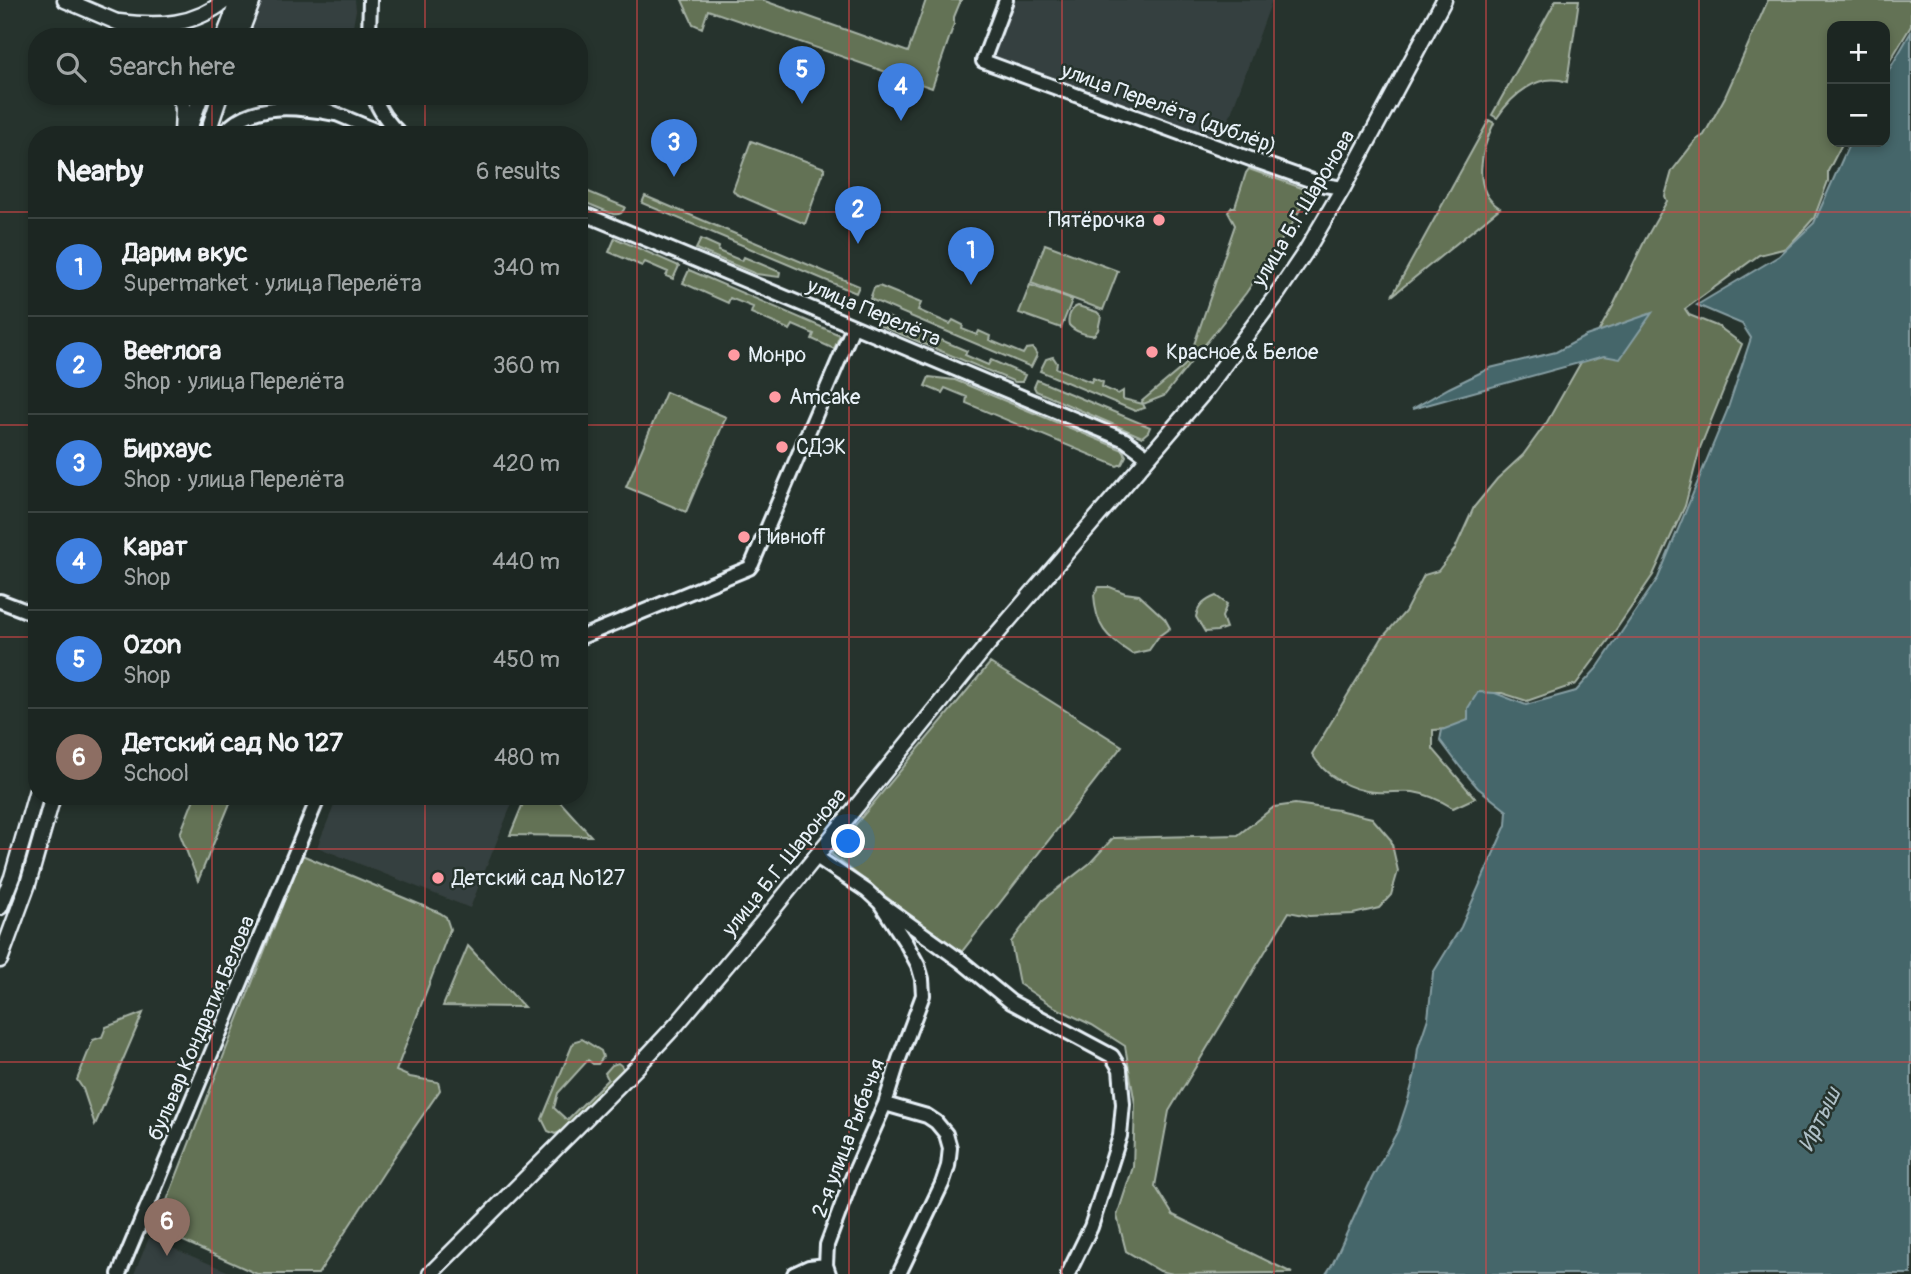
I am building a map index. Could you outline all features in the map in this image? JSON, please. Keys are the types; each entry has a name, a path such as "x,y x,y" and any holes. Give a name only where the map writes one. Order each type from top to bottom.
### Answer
{"main road":[{"path":"65,0 132,28"},
{"path":"119,22 140,25 182,22 201,17 226,0"},
{"path":"227,28 238,0"},
{"path":"242,28 253,0"},
{"name":"улица Б.Г.Шаронова","path":"1149,457 1201,396 1306,251 1444,0"},
{"path":"119,22 127,28"},
{"path":"182,105 184,126"},
{"path":"188,126 197,105"},
{"path":"210,126 217,105"},
{"name":"улица Б.Г. Шаронова","path":"430,1274 657,1047 737,953 984,649 1149,457"},
{"path":"0,907 12,877 33,805"},
{"path":"0,960 28,884 50,805"}],"street":[{"path":"369,28 370,0"},
{"name":"улица Перелёта (дублёр)","path":"1006,0 984,61 1256,161 1324,185 1343,188"},
{"path":"314,105 365,126"},
{"path":"377,105 392,126"},
{"path":"232,126 245,117 285,107 335,114"},
{"name":"улица Перелёта","path":"588,216 1125,440 1149,457"},
{"path":"588,634 749,568 853,327"},
{"path":"0,601 28,612"},
{"name":"бульвар Кондратия Белова","path":"118,1274 315,805"},
{"path":"815,856 961,961 1011,1002 1112,1056 1120,1069 1124,1104 1120,1136 1091,1227 1068,1274"},
{"name":"2-я улица Рыбачья","path":"794,1274 809,1267 828,1270 827,1245 852,1178 885,1104 898,1059 923,995 918,965 880,903"},
{"path":"885,1104 927,1116 936,1122 946,1133 950,1148 942,1184 899,1274"}],"shaded area":[{"path":"263,0 355,0 353,28 251,28"},
{"path":"1013,0 1272,0 1220,144 999,61 994,53"},
{"name":"Детский сад №127","path":"334,805 511,805 470,908 317,847"},
{"path":"149,1238 234,1274 134,1274"}],"green space":[{"path":"682,0 762,0 908,52 926,0 961,0 932,88 708,10 702,28 693,24"},
{"path":"1556,0 1579,0 1567,82 1546,80 1536,83 1510,101 1497,118 1492,115"},
{"path":"1768,0 1911,0 1911,26 1890,61 1890,21 1827,21 1827,147 1840,147 1828,171 1828,181 1814,218 1787,248 1759,255 1685,309 1689,315 1719,327 1742,344 1700,448 1685,506 1653,575 1611,637 1576,684 1527,701 1502,693 1488,693 1472,716 1461,725 1433,730 1433,749 1475,798 1453,808 1418,793 1365,791 1347,785 1324,769 1312,754 1382,638 1405,612 1424,575 1438,571 1455,549 1474,507 1497,479 1523,455 1547,422 1613,306 1667,201 1665,196 1672,171 1696,140 1704,135 1725,97"},
{"path":"1489,120 1494,123 1483,156 1482,180 1485,191 1500,208 1392,296"},
{"path":"751,141 825,168 805,224 736,194 733,190"},
{"path":"1249,169 1310,191 1291,226 1246,293 1164,396 1143,404 1142,401 1189,359 1235,225 1228,212 1235,207"},
{"path":"588,192 625,207 619,214 588,204"},
{"path":"645,196 859,286 856,293 642,203"},
{"path":"615,238 679,266 673,279 666,276 668,272 645,262 642,266 609,252"},
{"path":"701,239 719,247 718,251 742,261 744,257 780,272 779,277 756,274 696,249"},
{"path":"1045,244 1118,271 1103,310 1031,283"},
{"path":"689,270 840,335 834,349 812,339 814,334 793,325 790,330 751,313 753,307 730,298 728,303 683,283"},
{"path":"1030,285 1072,300 1061,328 1019,313"},
{"path":"879,286 921,303 918,310 950,324 953,320 963,325 962,329 977,335 979,331 990,336 989,340 1023,354 1026,349 1033,348 1037,355 1031,367 870,299 874,288"},
{"path":"1078,306 1101,316 1094,335 1081,333 1069,325 1070,314"},
{"path":"885,316 967,351 965,355 988,365 991,360 1025,375 1022,382 1015,382 881,326"},
{"path":"1053,357 1057,363 1056,368 1091,382 1093,378 1103,382 1102,387 1118,394 1123,391 1123,399 1143,404 1145,408 1135,411 1040,371 1046,359"},
{"path":"929,377 955,380 1123,450 1126,456 1122,464 1117,466 966,403 967,397 945,388 942,393 925,386"},
{"path":"1037,380 1150,427 1148,432 1142,437 1036,391 1034,387"},
{"path":"666,392 726,417 686,512 626,487"},
{"path":"1099,587 1110,587 1139,595 1165,619 1170,628 1159,636 1149,650 1132,654 1115,642 1100,623 1094,595"},
{"path":"1216,596 1227,604 1222,617 1226,628 1205,632 1196,617 1197,613 1203,604"},
{"path":"990,663 1122,746 960,954 831,854"},
{"path":"1295,804 1372,818 1391,840 1398,871 1391,895 1379,908 1353,914 1309,916 1289,912 1169,1111 1155,1186 1173,1215 1292,1273 1173,1274 1160,1271 1126,1251 1117,1216 1133,1167 1135,1104 1125,1046 1092,1025 1054,1007 1019,984 1011,942 1043,900 1090,863 1113,838 1238,835 1274,807"},
{"path":"191,805 229,805 198,881 180,834"},
{"path":"522,805 563,805 591,836 510,835"},
{"path":"302,855 446,917 450,929 396,1071 410,1077 438,1082 440,1090 318,1274 257,1274 183,1241 167,1227 164,1208"},
{"path":"468,946 524,1007 443,1006"},
{"path":"143,1013 95,1125 83,1089 77,1080 93,1040 102,1037 106,1027"},
{"path":"582,1039 601,1051 603,1057 598,1064 588,1060 558,1093 554,1108 567,1120 608,1079 605,1073 612,1065 620,1064 623,1074 587,1109 555,1134 548,1131 542,1119 572,1046 575,1041"}],"water":[{"name":"Иртыш","path":"1911,32 1911,1274 1326,1274 1398,1130 1428,1018 1433,973 1461,927 1506,825 1507,811 1478,788 1460,767 1440,740 1442,730 1468,720 1468,708 1478,692 1495,693 1526,705 1576,691 1598,667 1658,578 1727,411 1751,338 1742,324 1697,305 1779,256 1814,223 1848,147 1890,147 1890,68"},
{"path":"1652,313 1620,359 1604,356 1412,409 1490,368 1556,352 1586,336"}],"place":[{"name":"Ozon","path":"802,104"},
{"name":"Карат","path":"901,121"},
{"name":"Бирхаус","path":"674,177"},
{"name":"Пятёрочка","path":"1159,220"},
{"name":"Beerлога","path":"858,244"},
{"name":"Дарим вкус","path":"971,285"},
{"name":"Красное & Белое","path":"1152,352"},
{"name":"Монро","path":"734,355"},
{"name":"Amcake","path":"775,397"},
{"name":"СДЭК","path":"782,447"},
{"name":"Пивнoff","path":"744,537"},
{"name":"Детский сад №127","path":"438,878"},
{"name":"Детский сад № 127","path":"167,1256"}]}
